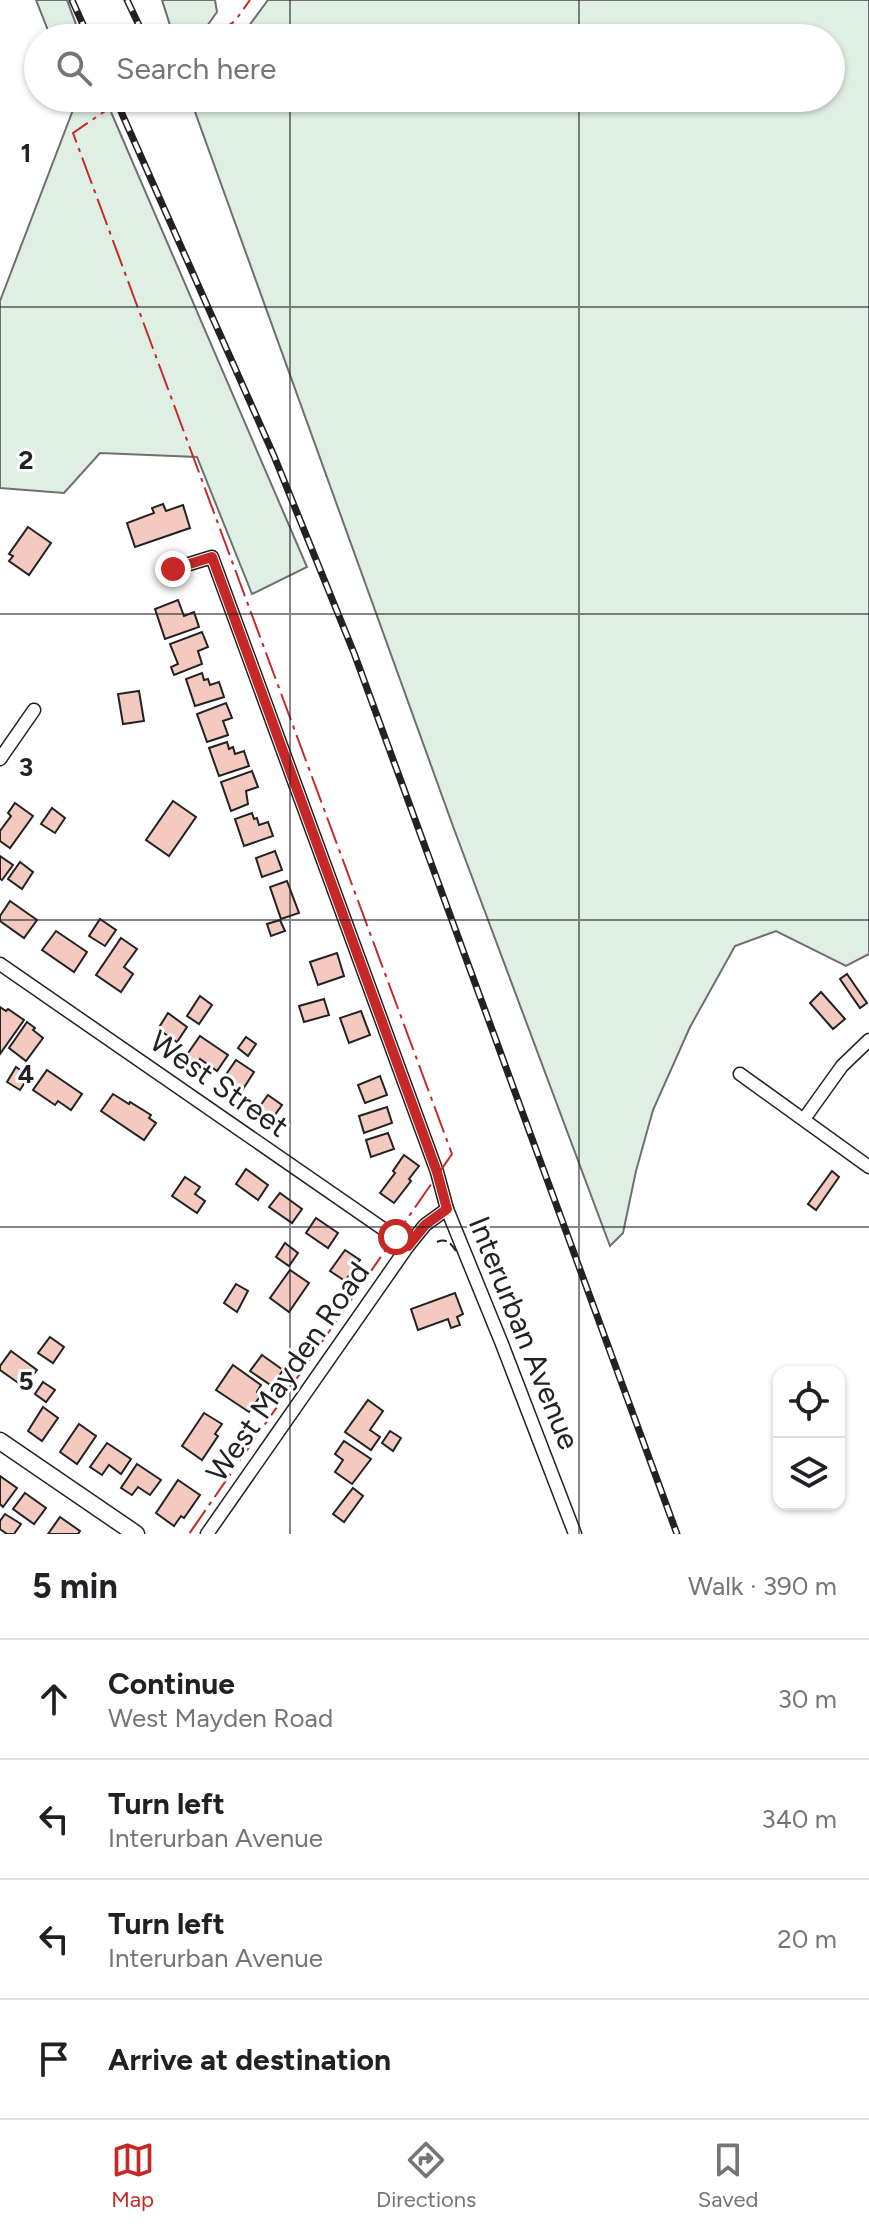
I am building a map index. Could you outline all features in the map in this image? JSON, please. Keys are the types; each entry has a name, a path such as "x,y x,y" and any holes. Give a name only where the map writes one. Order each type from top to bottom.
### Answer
{"street":[{"name":"Interurban Avenue","path":"173,569 212,557 426,1142 447,1209 575,1534"},
{"path":"0,759 34,710"},
{"name":"West Street","path":"0,964 408,1246"},
{"path":"804,1119 842,1066 869,1040"},
{"path":"740,1074 869,1167"},
{"name":"West Mayden Road","path":"207,1534 408,1246 425,1225 447,1209"},
{"path":"0,1441 136,1534"}],"green space":[{"path":"36,0 67,0 76,24 45,24"},
{"path":"162,0 215,0 217,12 209,24 170,24"},
{"path":"268,0 869,0 869,954 846,966 776,931 735,946 690,1027 653,1110 623,1233 610,1246 454,829 195,112 845,112 845,24 250,24"},
{"path":"72,112 111,112 307,567 252,594 197,457 100,453 64,493 0,488 0,301"}],"building":[{"path":"163,504 166,511 183,505 190,528 135,547 127,523 154,513 152,508"},
{"path":"28,527 51,543 29,575 9,561 13,556 9,554"},
{"path":"178,600 184,616 194,612 199,627 165,639 155,609"},
{"path":"202,632 208,647 198,651 202,664 174,675 171,667 178,664 170,644"},
{"path":"202,673 210,685 219,682 224,697 195,706 186,679"},
{"path":"139,691 144,721 123,724 118,694"},
{"path":"226,703 232,718 223,721 228,735 207,742 197,714"},
{"path":"227,742 235,754 244,751 249,766 219,776 209,748"},
{"path":"252,771 258,787 246,791 248,804 231,811 221,782"},
{"path":"173,801 196,817 169,856 146,840"},
{"path":"15,803 33,816 10,848 0,841 0,831 11,816 8,813"},
{"path":"52,808 65,818 55,833 41,824"},
{"path":"252,813 259,825 268,822 273,836 244,846 235,819"},
{"path":"275,851 282,870 262,877 256,858"},
{"path":"0,856 13,865 2,880 0,879"},
{"path":"20,862 33,872 22,889 8,879"},
{"path":"287,881 299,913 281,919 270,887"},
{"path":"10,901 37,920 24,938 0,921"},
{"path":"100,919 116,930 105,946 89,936"},
{"path":"280,920 285,931 271,936 267,924"},
{"path":"56,931 87,952 74,972 42,950"},
{"path":"121,938 137,949 124,967 133,974 121,992 96,975"},
{"path":"337,953 344,976 318,985 310,962"},
{"path":"847,974 867,1003 860,1008 840,979"},
{"path":"821,992 845,1019 833,1029 810,1003"},
{"path":"200,996 212,1005 199,1024 187,1016"},
{"path":"324,999 329,1015 304,1022 299,1006"},
{"path":"0,1007 24,1020 0,1054"},
{"path":"361,1011 370,1035 349,1043 340,1018"},
{"path":"168,1013 187,1027 177,1042 158,1029"},
{"path":"27,1022 43,1038 26,1061 9,1048"},
{"path":"200,1036 228,1055 217,1071 200,1059 197,1064 186,1056"},
{"path":"246,1037 256,1044 248,1056 238,1048"},
{"path":"236,1060 254,1072 243,1089 225,1076"},
{"path":"16,1067 29,1076 20,1090 7,1082"},
{"path":"47,1070 82,1094 71,1110 58,1101 55,1105 33,1090"},
{"path":"380,1076 387,1095 365,1103 358,1085"},
{"path":"113,1094 151,1115 149,1118 156,1123 144,1140 101,1111"},
{"path":"268,1095 282,1105 269,1123 255,1113"},
{"path":"387,1107 392,1123 364,1133 359,1116"},
{"path":"388,1133 394,1149 371,1157 366,1140"},
{"path":"404,1155 419,1166 394,1203 380,1193"},
{"path":"246,1169 268,1185 258,1200 236,1184"},
{"path":"832,1171 839,1177 816,1210 808,1204"},
{"path":"185,1177 200,1187 195,1194 205,1201 197,1213 172,1196"},
{"path":"280,1193 302,1209 292,1223 269,1207"},
{"path":"316,1218 338,1233 328,1248 306,1233"},
{"path":"285,1243 298,1253 289,1266 276,1257"},
{"path":"345,1250 360,1260 345,1281 330,1271"},
{"path":"290,1270 309,1283 289,1312 270,1298"},
{"path":"236,1284 248,1291 237,1312 224,1303"},
{"path":"455,1293 463,1314 457,1317 460,1325 451,1328 448,1319 418,1330 411,1309"},
{"path":"50,1337 64,1347 53,1363 38,1353"},
{"path":"11,1351 37,1370 24,1387 0,1370"},
{"path":"262,1355 283,1370 272,1386 250,1371"},
{"path":"233,1365 261,1385 257,1392 261,1395 249,1412 216,1390"},
{"path":"43,1382 55,1390 46,1402 35,1394"},
{"path":"368,1400 383,1411 370,1430 380,1437 371,1450 345,1432"},
{"path":"43,1407 58,1418 42,1441 28,1431"},
{"path":"204,1413 222,1424 202,1460 182,1446"},
{"path":"79,1424 96,1436 77,1464 60,1452"},
{"path":"390,1431 401,1438 393,1451 382,1443"},
{"path":"344,1441 371,1459 352,1484 335,1472 343,1460 335,1454"},
{"path":"107,1443 131,1459 121,1474 109,1465 102,1475 90,1467"},
{"path":"137,1464 161,1480 150,1495 138,1487 132,1495 121,1488"},
{"path":"0,1476 17,1488 3,1507 0,1504"},
{"path":"178,1480 200,1495 184,1518 181,1516 174,1526 156,1513"},
{"path":"353,1488 363,1496 344,1522 333,1514"},
{"path":"25,1493 46,1508 34,1524 13,1509"},
{"path":"5,1514 21,1524 14,1534 0,1529 0,1521"},
{"path":"60,1517 80,1531 78,1534 48,1534"}],"railway":[{"path":"72,0 83,24"},
{"path":"127,0 138,24"},
{"path":"121,112 274,456 354,653 677,1534"}],"fence":[{"path":"437,1242 448,1242 456,1251"}],"power":[{"path":"231,24 250,0"},
{"path":"104,112 73,133 452,1154 189,1534"}],"route":[{"path":"173,569 212,557 437,1172 447,1209 425,1225 408,1246 396,1237"}]}
